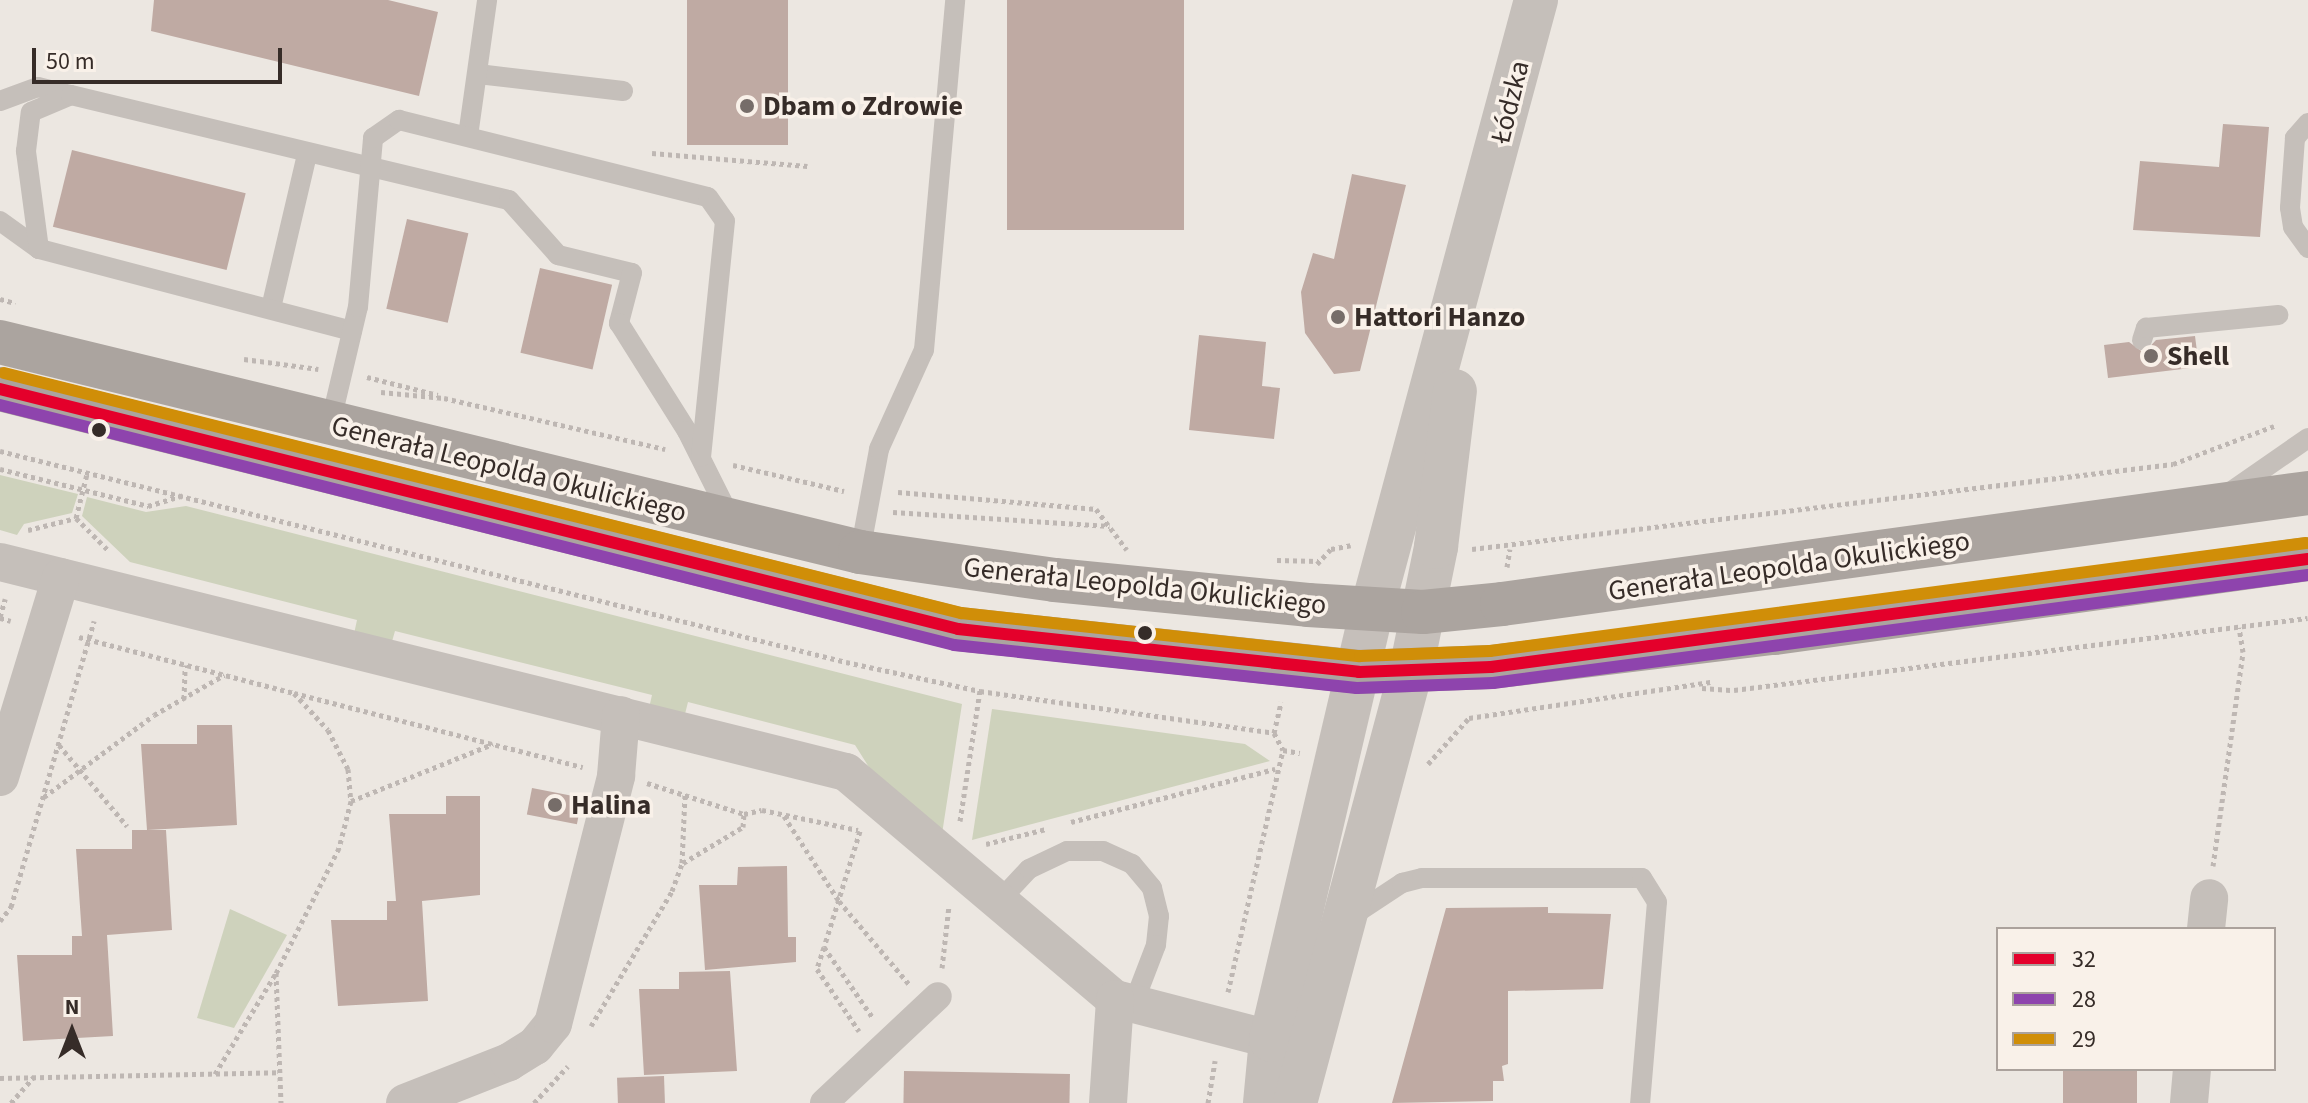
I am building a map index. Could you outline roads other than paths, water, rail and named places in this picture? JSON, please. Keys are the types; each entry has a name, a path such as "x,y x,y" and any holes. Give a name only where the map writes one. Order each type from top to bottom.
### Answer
{"main road":[{"name":"Generała Leopolda Okulickiego","path":"0,342 734,524 860,552 1055,580 1372,609 1423,612 1772,571 2308,493"},
{"name":"Generała Leopolda Okulickiego","path":"0,389 958,629 1359,672 1411,670 1774,633 2308,559"}],"street":[{"name":"Łódzka","path":"1295,1103 1292,1045 1372,609 1473,250 1536,0"},
{"name":"Łódzka","path":"1265,1103 1346,920 1411,670 1423,612 1473,250"},
{"path":"0,562 846,772 998,902 1124,1002 1292,1045"},
{"path":"0,777 61,577"},
{"path":"405,1103 509,1062 535,1046 553,1024 616,776 621,715"},
{"path":"824,1103 933,1001"},
{"path":"1108,1103 1124,1002"},
{"path":"2189,1103 2192,1071"}],"lane":[{"path":"468,136 487,0"},
{"path":"860,552 879,449 924,350 955,0"},
{"path":"478,74 623,91"},
{"path":"0,101 6,94 38,87 509,200 558,255 632,273 619,323 701,457 734,524"},
{"path":"39,249 26,151 31,112 71,95"},
{"path":"330,425 352,331 373,138 399,120 708,197 725,221 701,457"},
{"path":"2308,123 2295,138 2290,208 2293,227 2308,248"},
{"path":"271,308 307,154"},
{"path":"0,221 39,249 352,331"},
{"path":"2142,340 2146,328 2278,315"},
{"path":"2209,507 2308,438"},
{"path":"998,902 1029,869 1067,851 1103,851 1132,864 1152,888 1159,916 1156,945 1124,1002"},
{"path":"1346,920 1402,883 1422,878 1642,878 1657,902 1640,1103"}],"place":[{"name":"Dbam o Zdrowie","path":"747,106"},
{"name":"Hattori Hanzo","path":"1338,317"},
{"name":"Shell","path":"2151,356"},
{"name":"Halina","path":"555,805"}]}
